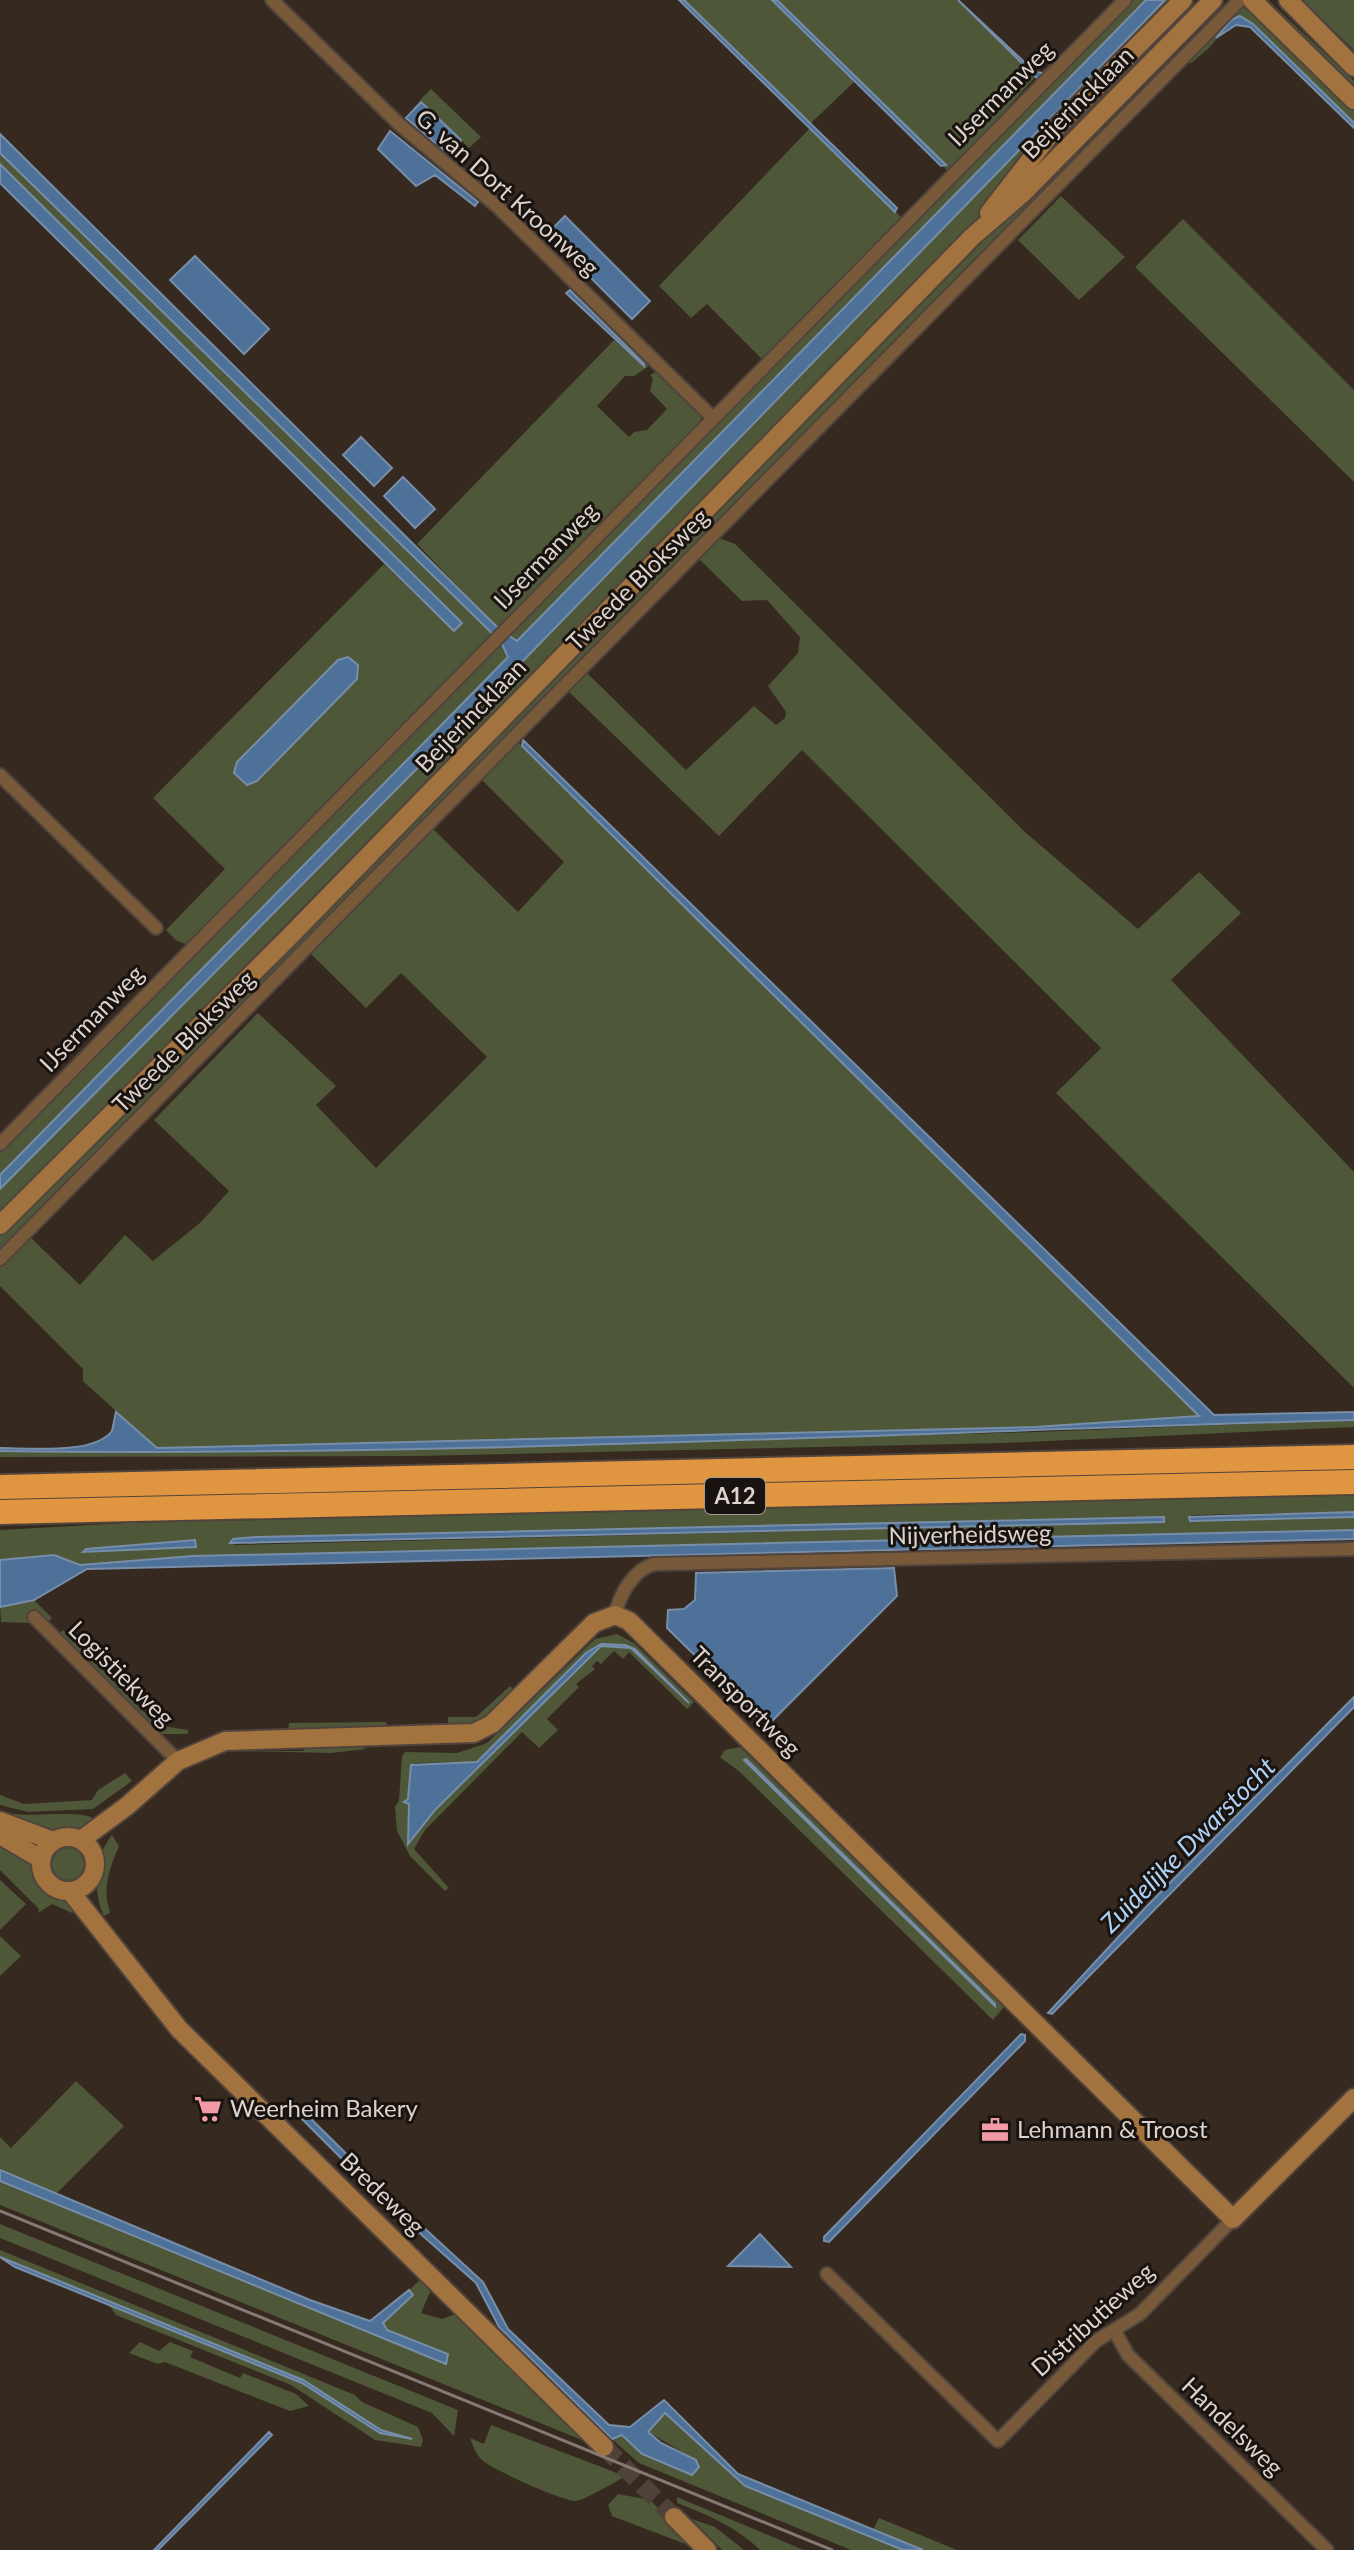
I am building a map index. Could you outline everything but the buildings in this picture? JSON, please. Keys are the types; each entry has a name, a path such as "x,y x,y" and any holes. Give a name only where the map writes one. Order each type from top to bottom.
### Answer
{"highway":[{"name":"A12","path":"0,1487 1354,1457"},
{"name":"A12","path":"0,1512 1354,1482"}],"street":[{"name":"G. van Dort Kroonweg","path":"272,0 400,125 498,207 713,418"},
{"name":"IJsermanweg","path":"0,1144 1125,0"},
{"name":"Beijerincklaan","path":"973,236 1052,132 1183,0"},
{"name":"Beijerincklaan","path":"0,1225 288,938 973,236 1023,193 1213,0"},
{"name":"Tweede Bloksweg","path":"0,1259 1240,0"},
{"path":"1252,0 1354,100"},
{"path":"1288,0 1354,67"},
{"path":"0,775 156,928"},
{"name":"Nijverheidsweg","path":"615,1615 626,1588 639,1572 654,1564 1354,1549"},
{"path":"88,1846 178,1761 225,1741 474,1733 492,1724 594,1623 615,1615"},
{"name":"Transportweg","path":"615,1615 629,1621 1233,2219"},
{"name":"Logistiekweg","path":"34,1617 178,1761"},
{"path":"0,1821 53,1841"},
{"path":"0,1835 41,1859"},
{"path":"67,1836 88,1846 95,1870 78,1888 48,1882 42,1871 41,1859 53,1841 67,1836"},
{"name":"Bredeweg","path":"78,1888 145,1990 179,2029 604,2447"},
{"name":"Distributieweg","path":"827,2274 998,2441 1096,2341 1140,2314 1354,2098"},
{"name":"Handelsweg","path":"1114,2330 1128,2355 1327,2550"},
{"path":"674,2517 707,2550"}],"green space":[{"path":"684,0 772,0 855,81 810,124"},
{"path":"775,0 958,0 1036,76 950,173"},
{"path":"1131,0 1146,0 547,612 517,641 507,635"},
{"path":"1165,0 1174,0 1019,167 971,228 0,1215 0,1189 487,698"},
{"path":"1268,0 1354,81 1354,95 1263,5"},
{"path":"1302,0 1354,0 1354,50"},
{"path":"1242,3 1354,103 1354,123 1242,17 1234,18 1209,48 1190,64 1189,59"},
{"path":"431,89 481,137 469,148 420,100"},
{"path":"811,127 904,220 764,361 707,304 691,318 659,286"},
{"path":"0,153 493,635 186,944 177,941 166,930 225,869 153,798 384,564 453,631 462,623 0,164","holes":["343,657 357,679 254,783 237,762"]},
{"path":"1077,153 1080,156 0,1252 0,1235 1043,181"},
{"path":"1061,196 1125,257 1079,300 1018,240"},
{"path":"1183,219 1354,390 1354,482 1135,267"},
{"path":"602,314 652,364 634,376 625,376 597,406 629,437 634,432 647,430 667,409 650,391 653,378 650,375 658,371 701,413 701,423 499,629 417,544 614,340 644,366 598,318"},
{"path":"719,538 735,544 1025,832 1138,929 1199,872 1241,913 1171,980 1354,1172 1354,1388 1056,1093 1101,1048 802,750 719,836 567,690 586,672 686,770 754,706 776,725 785,718 786,712 768,686 798,653 800,637 767,600 742,601 699,559"},
{"path":"501,642 508,657 0,1175 0,1149"},
{"path":"517,741 1200,1417 1035,1427 157,1448 83,1381 83,1369 0,1286 0,1267 30,1237 80,1285 125,1235 153,1261 201,1222 229,1191 154,1120 258,1013 336,1086 316,1105 376,1168 487,1057 401,973 366,1008 311,954 433,829 518,912 564,862 481,779"},
{"path":"1354,1420 1354,1427 1003,1443 418,1456 0,1457 0,1451 247,1452 1036,1432"},
{"path":"1354,1495 1354,1512 1191,1515 1190,1521 1354,1517 1354,1530 193,1556 80,1565 54,1555 0,1560 0,1530 127,1523","holes":["1164,1517 1164,1522 233,1545 257,1537"]},
{"path":"34,1600 52,1618 47,1622 36,1612 30,1623 1,1622 0,1607"},
{"path":"63,1630 157,1725 188,1730 188,1734 159,1734 59,1634"},
{"path":"617,1634 634,1643 694,1702 687,1709 629,1652 623,1659 614,1651 601,1664 597,1661 592,1666 595,1669 576,1684 579,1687 547,1719 558,1730 539,1748 522,1732 425,1830 414,1849 449,1888 445,1891 410,1856 397,1831 395,1807 399,1800 402,1756 405,1752 457,1753 487,1743 595,1639","holes":["601,1644 625,1645 635,1649 687,1703 631,1648 601,1646 435,1810 408,1843 409,1804 404,1801 408,1799 415,1763 477,1762 586,1653"]},
{"path":"510,1686 516,1692 485,1717 470,1723 448,1725 448,1717 476,1717"},
{"path":"386,1722 388,1731 288,1729 289,1723"},
{"path":"353,1744 366,1749 331,1753 237,1751 237,1746 251,1746 258,1751 303,1751 309,1745"},
{"path":"740,1747 1004,2007 993,2020 740,1772 720,1757 725,1750"},
{"path":"125,1773 132,1781 93,1809 28,1812 0,1805 0,1795 24,1804 92,1800 98,1790"},
{"path":"1,1811 25,1815 81,1815 99,1822 73,1832 50,1832 0,1816"},
{"path":"112,1835 119,1846 108,1879 110,1913 104,1916 98,1896 97,1874 102,1853"},
{"path":"0,1839 35,1865 45,1886 66,1896 75,1908 72,1913 52,1904 38,1913 39,1909 0,1870"},
{"path":"68,1848 79,1853 84,1864 79,1875 68,1880 57,1875 52,1864 57,1853"},
{"path":"0,1880 26,1904 0,1930"},
{"path":"0,1936 21,1956 0,1976"},
{"path":"76,2081 124,2126 57,2193 0,2170 0,2137 11,2148"},
{"path":"0,2181 445,2364 448,2354 387,2330 383,2323 413,2295 409,2290 421,2279 430,2292 421,2313 442,2319 456,2314 592,2444 0,2205"},
{"path":"0,2224 458,2410 454,2436 432,2413 0,2238"},
{"path":"0,2250 355,2395 362,2402 418,2427 423,2440 421,2447 375,2440 291,2385 116,2315 109,2305 302,2383 380,2433 409,2440 381,2430 303,2380 0,2257"},
{"path":"140,2342 159,2351 170,2342 193,2351 190,2357 240,2378 243,2373 296,2394 309,2406 290,2411 165,2362 158,2364 129,2353"},
{"path":"665,2413 745,2486 903,2550 851,2550 639,2463 612,2439 622,2435 642,2454 696,2460 648,2432"},
{"path":"491,2425 624,2477 575,2501 542,2490 480,2458 470,2438 484,2444"},
{"path":"618,2494 650,2500 701,2550 612,2516 608,2505"},
{"path":"677,2497 804,2550 760,2550 731,2528 677,2503"},
{"path":"879,2518 957,2550 923,2550 873,2530"},
{"path":"692,2519 715,2527 744,2550 722,2550"}],"water":[{"path":"679,0 684,0 897,208 895,212"},
{"path":"772,0 777,0 946,165 941,166"},
{"path":"958,0 1035,72 1043,73 1084,33 1039,80"},
{"path":"1146,0 1165,0 487,698 0,1189 0,1175 508,657 501,642 0,153 0,134 499,629 517,641"},
{"path":"1240,16 1253,24 1354,123 1354,128 1250,27 1236,25 1216,38 1231,20"},
{"path":"421,102 461,140 455,153 447,153 406,118"},
{"path":"390,131 478,202 475,206 435,175 416,186 378,149"},
{"path":"0,164 462,623 454,631 0,183"},
{"path":"565,216 650,301 632,319 547,234"},
{"path":"195,256 269,329 244,354 170,280"},
{"path":"570,290 644,364 644,366 566,293"},
{"path":"361,437 392,468 374,486 343,455"},
{"path":"403,477 435,509 415,528 384,496"},
{"path":"348,657 358,665 357,679 257,781 247,785 234,773 237,762 338,660"},
{"path":"523,740 1214,1415 1354,1412 1354,1420 508,1447 0,1451 0,1448 60,1448 91,1444 112,1431 116,1412 157,1448 1035,1427 1199,1416 522,746"},
{"path":"1354,1512 1354,1517 1190,1521 1189,1517"},
{"path":"1164,1517 1164,1522 230,1543 233,1539 257,1537"},
{"path":"1354,1530 1354,1539 87,1569 34,1600 0,1607 0,1560 54,1555 80,1565 193,1556"},
{"path":"195,1540 196,1547 83,1552 86,1549"},
{"path":"894,1568 897,1596 767,1726 667,1628 668,1610 684,1609 695,1600 696,1573"},
{"path":"601,1644 625,1645 635,1649 689,1703 631,1648 601,1646 435,1810 408,1844 409,1804 404,1802 408,1799 411,1765 477,1762 586,1653"},
{"path":"1354,1697 1354,1707 1052,2014 1048,2013 1147,1906"},
{"path":"744,1760 995,2004 995,2006"},
{"path":"1021,2034 1025,2035 1025,2041 829,2242 824,2241 824,2237"},
{"path":"291,2102 388,2195 383,2200 289,2106"},
{"path":"0,2170 310,2300 370,2321 409,2290 413,2295 383,2323 387,2330 448,2354 446,2364 0,2181"},
{"path":"416,2225 421,2225 483,2282 508,2329 609,2425 630,2427 664,2400 738,2474 923,2550 903,2550 745,2486 665,2413 648,2432 661,2443 696,2460 699,2467 692,2475 642,2454 622,2435 612,2439 499,2327 476,2283 415,2229"},
{"path":"760,2234 791,2267 728,2266"},
{"path":"0,2257 303,2380 381,2430 412,2439 380,2433 302,2383 15,2267"},
{"path":"269,2432 272,2435 158,2550 154,2550"}],"tunnel":[{"path":"604,2447 674,2517"}],"railway":[{"path":"0,2211 832,2550"}],"place":[{"name":"Weerheim Bakery","path":"208,2109"},
{"name":"Lehmann & Troost","path":"995,2130"}],"water label":[{"name":"Zuidelijke Dwarstocht","path":"1188,1845"}]}
